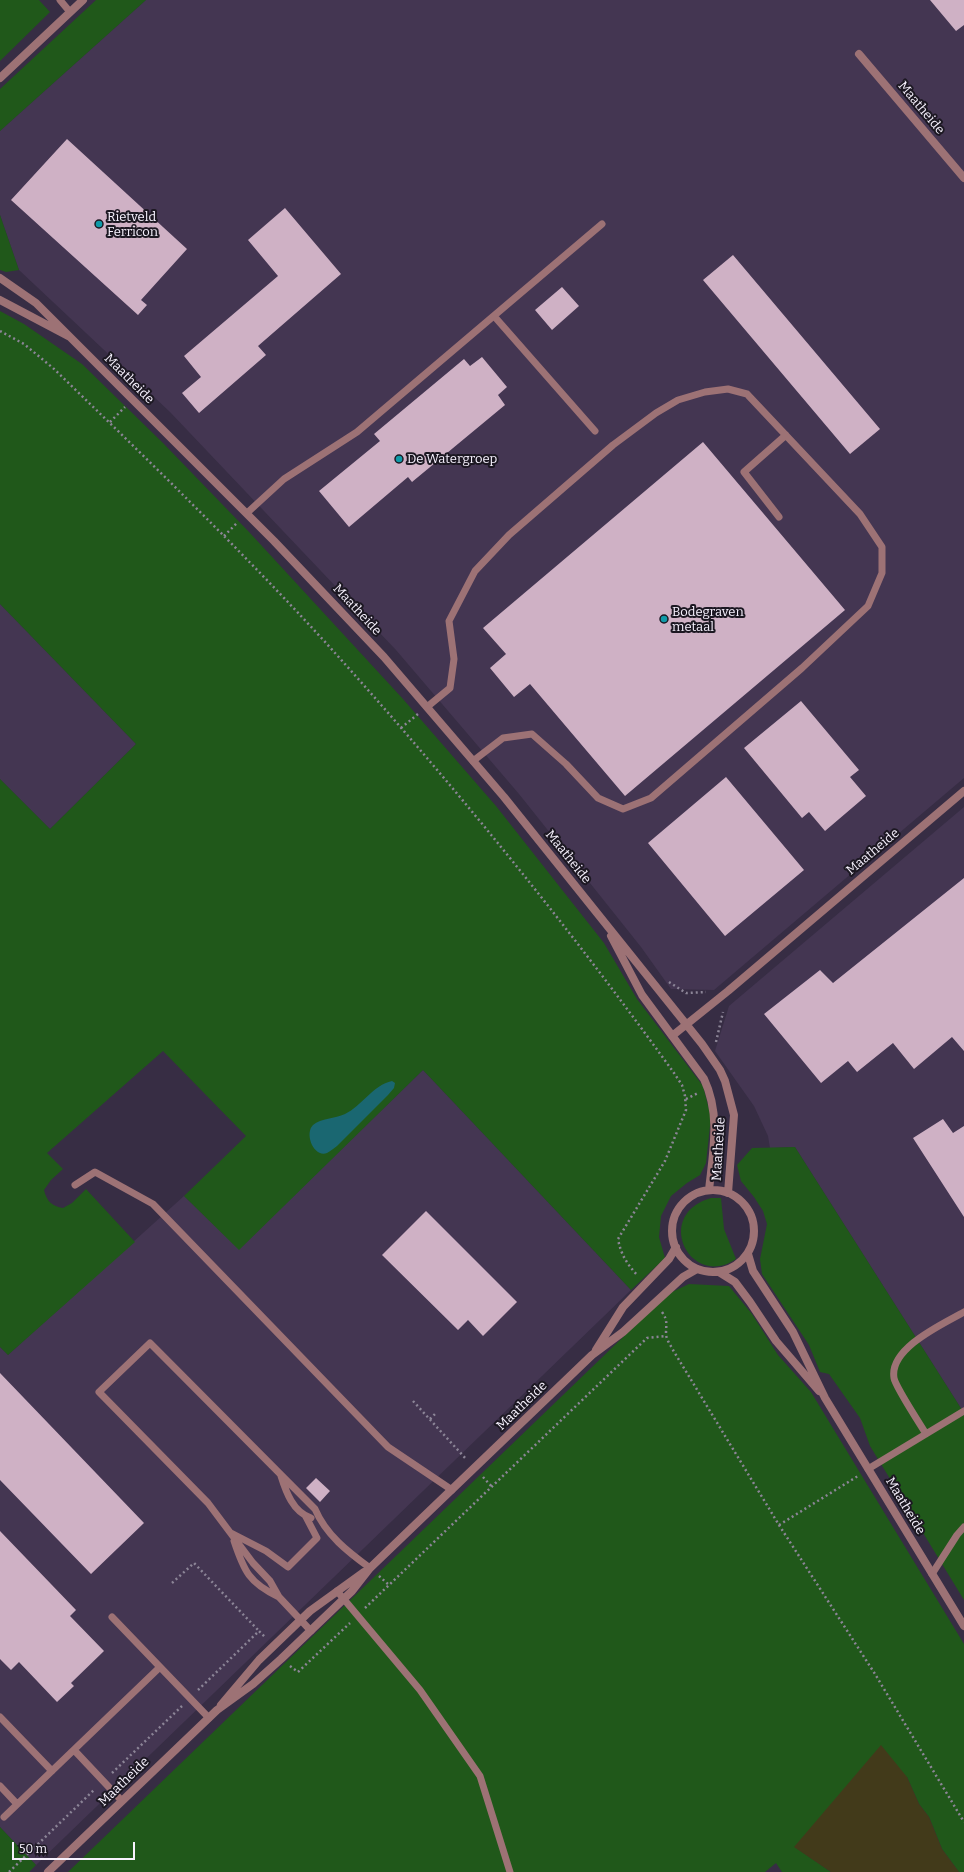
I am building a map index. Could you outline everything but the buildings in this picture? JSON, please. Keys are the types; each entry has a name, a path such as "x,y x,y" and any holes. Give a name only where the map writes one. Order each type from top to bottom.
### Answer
{"street":[{"path":"0,78 83,0"},
{"name":"Maatheide","path":"859,54 964,178"},
{"name":"Maatheide","path":"0,278 36,303 70,336 247,513 368,640 473,761 687,1025 720,1070 725,1081 734,1115 728,1193"},
{"name":"Maatheide","path":"0,300 70,336"},
{"name":"Maatheide","path":"672,1036 687,1025 964,791"},
{"name":"Maatheide","path":"603,921 642,995 704,1079 708,1089 715,1117 709,1190"},
{"name":"Maatheide","path":"709,1190 728,1193 738,1198 747,1207 753,1218 755,1230 753,1243 748,1254 740,1263 730,1269 719,1272 708,1272 697,1269 687,1263 673,1240 672,1226 676,1213 685,1202 696,1194 709,1190"},
{"path":"592,1356 623,1307 669,1259 676,1247"},
{"name":"Maatheide","path":"748,1254 753,1271 793,1332 825,1398 964,1626"},
{"name":"Maatheide","path":"217,1710 253,1684 311,1631 344,1599 370,1568 592,1356 623,1332 683,1277 697,1269"},
{"name":"Maatheide","path":"719,1272 735,1282 776,1342 825,1398"},
{"name":"Maatheide","path":"48,1872 210,1718 225,1698 259,1660 301,1620 337,1591 370,1568"}],"lane":[{"path":"60,0 70,12"},
{"path":"247,513 284,479 357,432 602,224"},
{"path":"494,316 595,431"},
{"path":"427,707 450,688 454,659 449,621 475,571 509,535 613,445 656,413 678,400 706,392 728,389 748,394 860,514 882,547 882,573 868,606 797,673 651,798 623,809 598,798 566,764 532,734 503,738 473,761"},
{"path":"779,517 744,472 786,435"},
{"path":"74,1185 95,1172 153,1204 388,1447 452,1490"},
{"path":"926,1434 894,1378 895,1365 901,1353 917,1340 964,1312"},
{"path":"311,1631 279,1597 270,1581 253,1562 208,1504 99,1392 150,1343 315,1510 320,1522 347,1550 370,1568"},
{"path":"868,1469 964,1411"},
{"path":"231,1533 266,1551 288,1567 318,1538 306,1517 288,1498 280,1475"},
{"path":"306,1517 320,1522"},
{"path":"932,1574 957,1534 964,1527"},
{"path":"231,1533 244,1570 262,1589 279,1597"},
{"path":"337,1591 420,1690 480,1776 510,1872"},
{"path":"112,1617 210,1718"},
{"path":"4,1817 160,1667"},
{"path":"0,1717 52,1771"},
{"path":"74,1750 122,1802"},
{"path":"0,1786 17,1804"}],"path":[{"path":"0,331 24,344 53,368 110,422 224,536 326,643 478,818 577,942 682,1085 686,1096 686,1110 680,1126 665,1161 618,1238 621,1253 644,1285"},
{"path":"110,422 133,400"},
{"path":"224,536 247,513"},
{"path":"401,728 427,707"},
{"path":"654,1303 665,1317 667,1327 666,1336 673,1350 779,1525 875,1674 964,1822"},
{"path":"413,1401 492,1487"},
{"path":"430,1419 435,1414"},
{"path":"779,1525 868,1469"},
{"path":"172,1583 194,1563 260,1631"}],"shaded area":[{"path":"146,0 964,0 964,778 714,990 671,989 641,947 519,794 396,650 170,412 19,270 0,215 0,131"},
{"path":"0,604 136,744 50,829 0,779"},
{"path":"964,807 964,1413 795,1147 770,1148 768,1136 754,1106 715,1051 729,1006"},
{"path":"423,1070 631,1290 36,1865 0,1827 0,1347 8,1355 184,1196 239,1249"},
{"path":"392,1081 395,1083 394,1088 337,1146 327,1153 322,1154 314,1149 310,1139 310,1129 313,1125 320,1121 345,1114 357,1106 373,1091 385,1083"}],"green space":[{"path":"0,0 39,0 50,12 0,61"},
{"path":"96,0 146,0 0,131 0,89"},
{"path":"0,215 19,270 6,272 0,270"},
{"path":"0,311 24,324 82,364 163,443 250,533 403,699 496,806 604,943 637,999 703,1086 711,1117 706,1163 700,1175 671,1196 661,1216 659,1237 665,1258 631,1290 423,1070 239,1250 184,1196 246,1136 163,1051 47,1153 63,1169 51,1180 44,1190 50,1203 63,1208 72,1203 86,1189 135,1242 8,1355 0,1347 0,779 50,829 136,744 0,604"},
{"path":"795,1147 964,1413 964,1600 870,1446 860,1418 829,1374 820,1372 809,1345 762,1274 760,1259 767,1224 763,1211 741,1181 737,1165 752,1148"},
{"path":"711,1198 721,1198 724,1229 736,1259 720,1266 705,1265 693,1258 684,1246 681,1233 684,1219 693,1207"},
{"path":"689,1284 729,1286 752,1314 778,1355 811,1392 964,1644 964,1872 959,1872 942,1849 929,1817 919,1804 907,1777 795,1847 831,1872 782,1872 776,1863 765,1872 68,1872 645,1316 672,1292"},
{"path":"0,1827 36,1865 29,1872 0,1872"}],"sand":[{"path":"881,1745 907,1777 919,1804 929,1817 942,1849 959,1872 831,1872 794,1847"}],"place":[{"name":"Rietveld Ferricon","path":"99,224"},
{"name":"De Watergroep","path":"399,459"},
{"name":"Bodegraven metaal","path":"664,619"}]}
